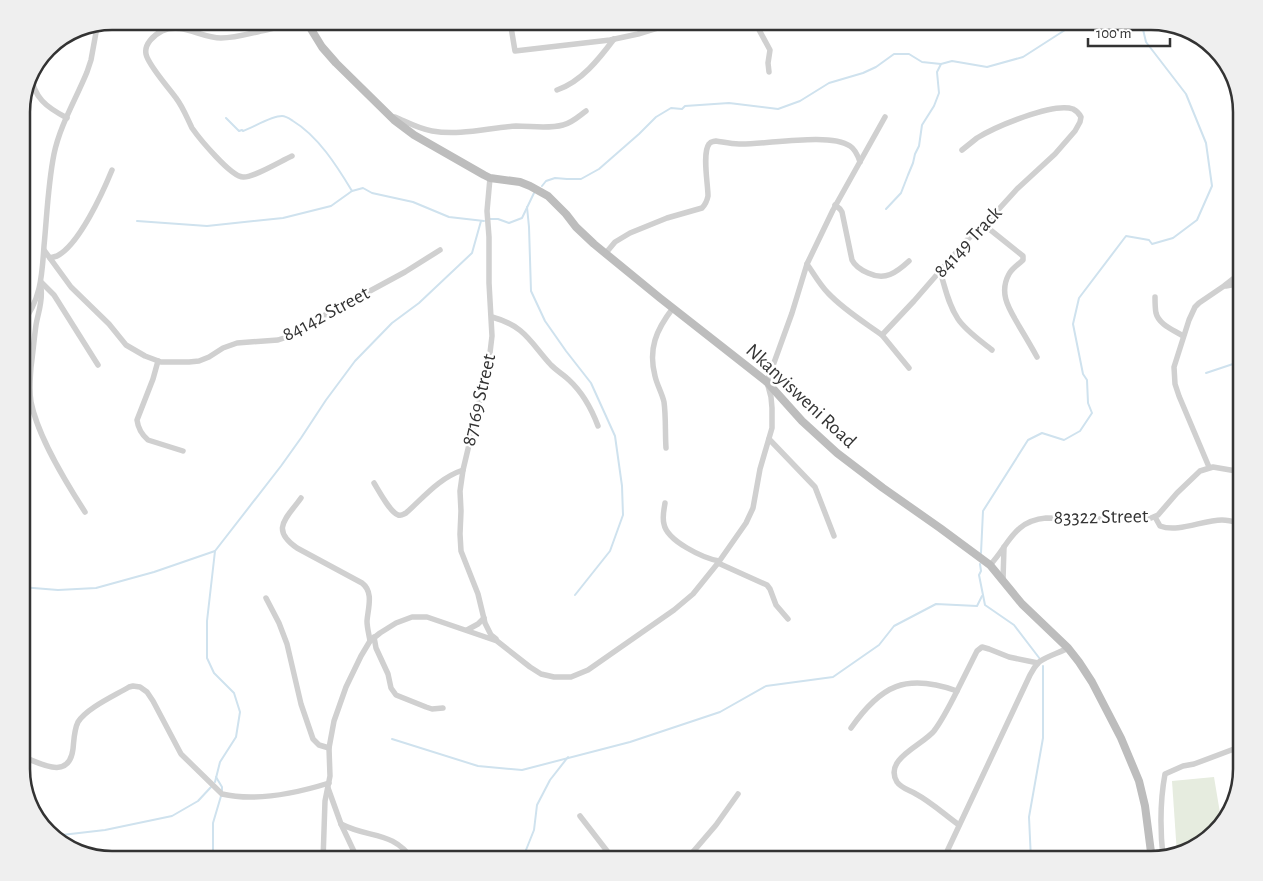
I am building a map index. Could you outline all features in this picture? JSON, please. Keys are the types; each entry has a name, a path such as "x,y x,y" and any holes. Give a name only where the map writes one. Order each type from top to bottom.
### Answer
{"street":[{"path":"166,30 151,39 146,48 148,61 181,104 188,121 197,134 234,174 247,177 292,156"},
{"path":"186,30 221,38 266,30"},
{"name":"Nkanyisweni Road","path":"310,30 336,63 390,117 475,171 490,178 520,182 542,192 606,254 767,382 814,433 836,453 990,565 1022,604 1068,648 1080,662 1092,682 1132,761 1143,796 1151,851"},
{"path":"512,30 515,51 593,43 651,30"},
{"path":"759,30 770,50 769,72"},
{"path":"85,512 54,459 40,427 31,402 30,384 36,326 41,302 52,160 58,140 87,72 96,32"},
{"path":"557,90 568,86 580,76 614,39"},
{"path":"34,88 40,99 52,110 67,118"},
{"name":"84149 Track","path":"882,335 966,240 1055,154 1075,131 1082,117 1072,109 1050,110 992,130 977,138 962,150"},
{"path":"390,117 395,117 429,131 445,133 507,127 560,126 572,121 586,111"},
{"path":"323,851 325,809 330,776 329,748 334,721 356,666 372,639 396,624 416,616 427,616 497,641 530,668 541,674 562,678 588,670 686,601 718,562 742,530 750,516 755,500 762,461 772,428 771,397 767,382 792,313 807,264 836,205 885,117"},
{"path":"606,254 615,242 630,233 667,218 702,208 708,196 706,154 707,148 712,142 740,144 828,140 849,145 853,148 860,162"},
{"path":"50,258 62,252 83,227 112,170"},
{"name":"87169 Street","path":"490,178 487,211 492,336 489,361 463,470 460,492 460,546 478,594 484,618 491,635 497,641"},
{"path":"836,205 842,212 852,260 859,268 870,274 888,275 909,262"},
{"path":"982,224 1023,256 1023,260 1013,268 1008,277 1005,288 1006,298 1009,310 1036,357"},
{"name":"84142 Street","path":"44,250 71,286 103,318 126,345 158,361 174,362 199,361 222,348 237,343 278,340 288,337 312,325 329,312 344,306 406,272 440,250"},
{"path":"807,264 828,293 853,315 882,335 910,368"},
{"path":"940,271 951,307 958,320 992,350"},
{"path":"1233,279 1195,307 1183,336 1174,367 1175,384 1210,467 1233,470"},
{"path":"30,311 41,284"},
{"path":"41,284 54,295 98,365"},
{"path":"1224,286 1233,285"},
{"path":"1155,297 1158,319 1183,336"},
{"path":"666,448 664,402 655,375 652,355 657,333 673,308"},
{"path":"492,317 510,323 521,330 552,366 570,380 590,407 598,426"},
{"path":"158,361 137,420 138,425 148,440 183,451"},
{"path":"769,439 815,487 834,536"},
{"name":"83322 Street","path":"990,565 1016,530 1039,518 1104,519 1155,517 1194,476 1210,467"},
{"path":"374,483 393,511 398,515 402,515 435,485 453,473 463,470"},
{"path":"301,498 284,523 283,536 297,548 367,587 369,591 367,622 372,639 388,674 391,688 396,695 426,707 443,708"},
{"path":"665,503 663,521 668,532 684,546 698,554 767,585 776,604 788,619"},
{"path":"1155,517 1160,526 1165,528 1178,528 1224,520 1233,522"},
{"path":"1004,547 1004,580"},
{"path":"266,598 287,644 301,704 313,739 319,745 329,748"},
{"path":"467,630 484,618"},
{"path":"959,826 926,800 902,787 896,781 894,774 895,766 904,754 934,731 977,651 982,647 1009,657 1038,663"},
{"path":"947,851 1030,675 1038,663 1068,648"},
{"path":"851,728 861,713 877,697 886,690 896,686 910,683 926,684 942,686 956,691"},
{"path":"30,759 56,768 63,767 70,761 78,722 93,709 133,686 140,687 147,692 181,754 222,794 256,796 301,791 328,785"},
{"path":"1162,850 1161,809 1166,774 1183,766 1194,764 1233,749"},
{"path":"328,785 341,824 354,851"},
{"path":"694,851 720,821 738,794"},
{"path":"580,816 607,851"},
{"path":"341,824 350,829 394,841 406,851"}],"shaded area":[{"path":"1214,777 1220,813 1205,831 1192,840 1176,847 1172,781"}],"waterway":[{"path":"542,186 546,181 555,178 581,179 599,169 656,117 671,108 682,109 685,106 729,103 778,109 800,101 829,83 876,67 894,54 909,54 922,62 941,64 952,61 987,67 1023,57 1065,30"},
{"path":"981,553 983,511 1028,440 1042,433 1064,440 1080,431 1092,413 1088,403 1087,380 1083,374 1073,324 1079,298 1126,236 1149,240 1152,244 1173,238 1197,220 1212,186 1206,143 1186,94 1146,42 1143,30"},
{"path":"886,209 901,193 913,163 919,146 922,125 934,106 939,93 937,72 941,64"},
{"path":"226,118 239,131 243,131 273,118 286,117 302,127 319,143 352,191 363,188 372,193 413,202 449,217 484,221"},
{"path":"137,221 207,226 283,218 331,206 352,191"},
{"path":"490,219 498,219 509,223 522,218 534,193"},
{"path":"527,207 531,291 545,321 591,383 615,436 622,486 623,515 610,551 575,595"},
{"path":"215,782 220,762 236,737 240,712 234,693 214,673 207,658 207,621 215,551 281,466 355,361 392,323 419,303 472,253 481,221"},
{"path":"1206,373 1233,364"},
{"path":"30,588 58,590 96,588 154,572 215,551"},
{"path":"980,564 981,571 979,575 985,605 1014,625 1040,659"},
{"path":"392,739 478,766 522,770 630,742 720,712 766,686 833,677 879,645 894,626 936,604 977,606 982,596"},
{"path":"1031,851 1029,817 1043,738 1043,666"},
{"path":"525,851 534,830 537,805 550,780 568,757"},
{"path":"216,777 222,787 222,791"},
{"path":"63,835 105,830 172,816 198,801 211,787"},
{"path":"213,851 213,823 221,796"}]}
